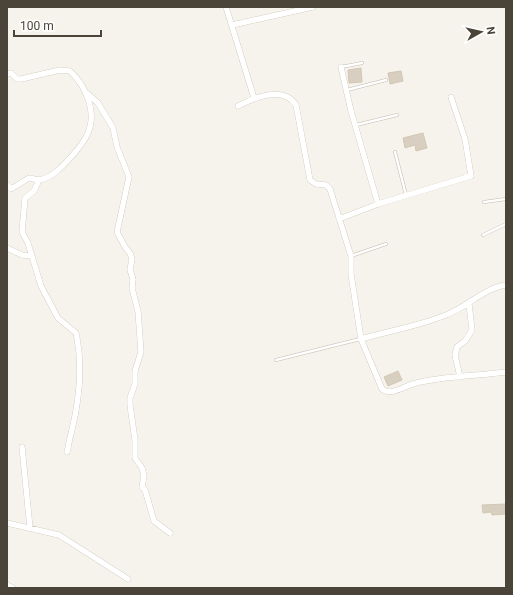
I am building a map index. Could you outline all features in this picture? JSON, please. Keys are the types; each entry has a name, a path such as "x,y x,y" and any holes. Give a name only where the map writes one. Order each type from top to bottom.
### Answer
{"street":[{"path":"226,7 254,98"},
{"path":"232,25 313,7"},
{"path":"341,67 355,125 378,204"},
{"path":"7,74 11,73 17,79 21,79 65,69 74,74 86,93 98,103 113,128 117,147 129,178 117,232 131,256 130,270 133,279 132,288 138,311 141,352 135,371 135,384 130,398 135,440 134,453 135,458 142,468 144,476 142,487 145,490 154,521 170,533"},
{"path":"7,185 11,189 29,178 39,180 45,179 64,166 82,145 88,134 91,118 86,93"},
{"path":"238,106 254,98 278,95 289,98 294,102 310,180 312,183 326,185 330,189 350,256 360,339 378,381 385,391 393,391 415,383 506,372"},
{"path":"339,219 378,204 471,176 465,139 451,97"},
{"path":"39,180 34,191 25,198 22,232 28,243 41,286 54,312 62,322 76,333 81,370 76,415 67,452"},
{"path":"7,248 22,255 31,256"},
{"path":"360,339 447,315 469,304 492,289 506,285"},
{"path":"460,377 455,355 457,347 465,341 472,330 469,304"},
{"path":"22,447 30,528"},
{"path":"7,523 59,535 128,579"},
{"path":"7,586 13,588"}],"lane":[{"path":"341,67 362,63"},
{"path":"346,90 386,80"},
{"path":"355,125 396,115"},
{"path":"395,152 406,195"},
{"path":"484,202 506,199"},
{"path":"483,235 506,224"},
{"path":"350,256 386,244"},
{"path":"276,360 360,339"}],"building":[{"path":"361,68 362,82 349,83 348,70"},
{"path":"401,71 403,81 390,84 388,73"},
{"path":"423,133 427,148 416,151 415,145 405,148 403,138"},
{"path":"398,371 402,380 388,386 384,377"},
{"path":"506,504 506,514 492,515 491,512 483,513 482,505"}]}
